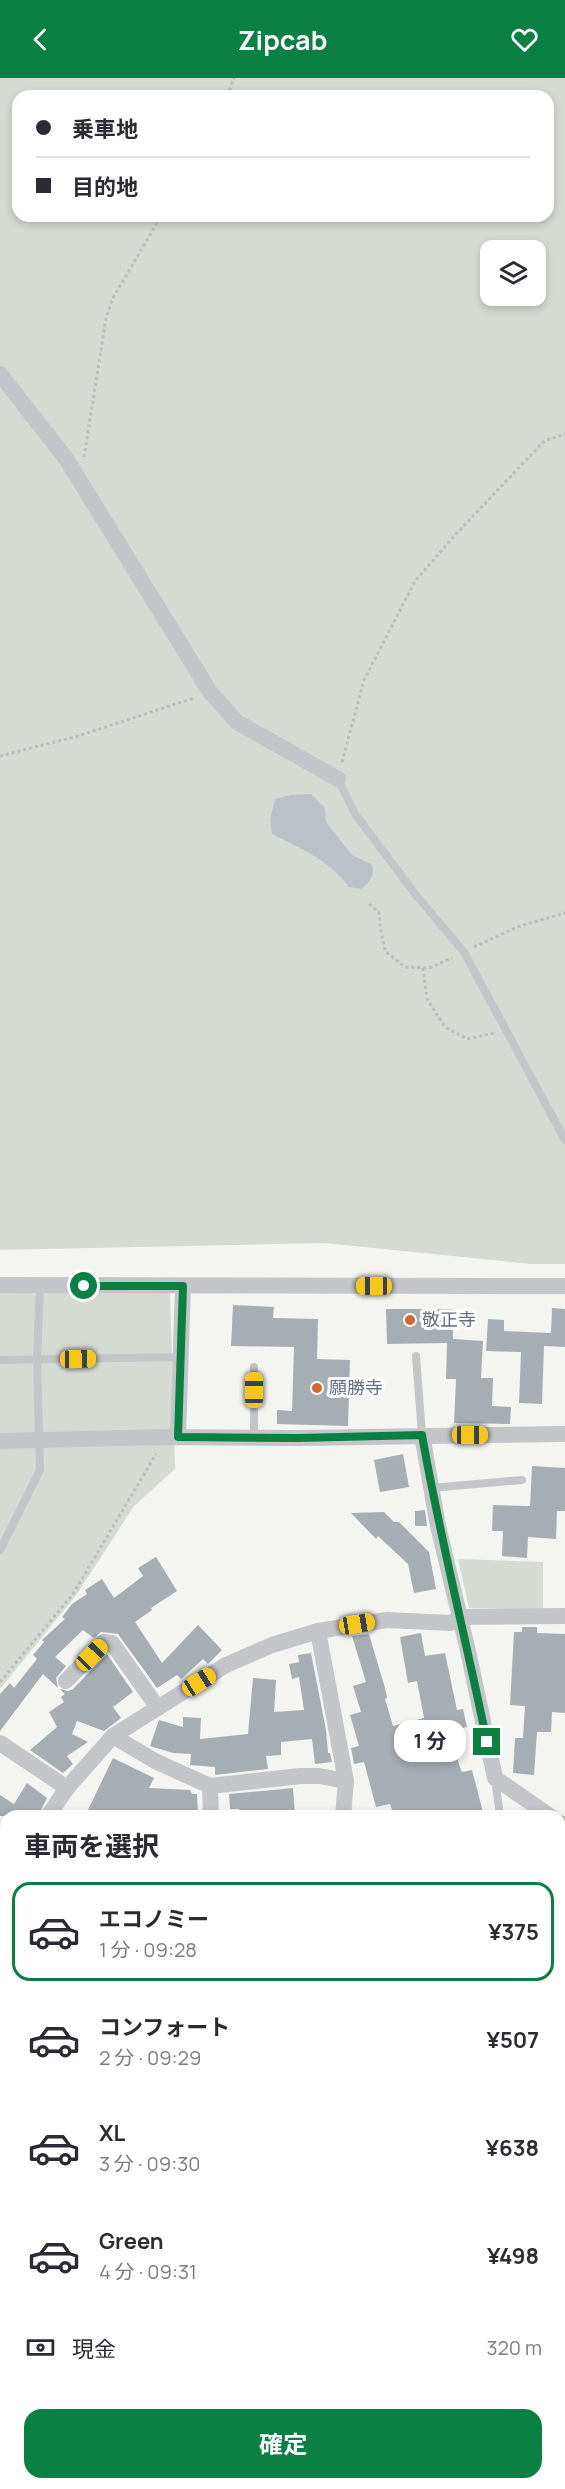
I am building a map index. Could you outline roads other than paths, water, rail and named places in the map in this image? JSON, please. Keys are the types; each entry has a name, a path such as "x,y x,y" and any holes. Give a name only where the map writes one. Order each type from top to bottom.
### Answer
{"street":[{"path":"0,374 67,460 210,692 237,722 338,780"},
{"path":"0,1285 565,1286"},
{"path":"171,1437 181,1357 183,1286"},
{"path":"0,1441 171,1437 565,1434"},
{"path":"422,1435 438,1526 461,1617 495,1778 541,1810"},
{"path":"52,1810 67,1788 113,1736 226,1665 272,1646 318,1631 387,1620 451,1623 461,1617 565,1616"},
{"path":"318,1631 346,1780 344,1810"},
{"path":"66,1682 104,1642 108,1641 112,1643 158,1708"},
{"path":"113,1736 155,1761 210,1786 300,1776 346,1780"},
{"path":"0,1743 67,1788"},
{"path":"210,1786 211,1810"}],"lane":[{"path":"338,780 355,814 464,952 565,1140"},
{"path":"0,1550 40,1470 37,1360 40,1286"},
{"path":"416,1356 422,1435"},
{"path":"0,1360 181,1357"},
{"path":"254,1367 254,1437"},
{"path":"565,1422 565,1434"},
{"path":"431,1488 522,1480"},
{"path":"495,1778 499,1810"}],"place":[{"name":"敬正寺","path":"410,1320"},
{"name":"願勝寺","path":"317,1388"}]}
